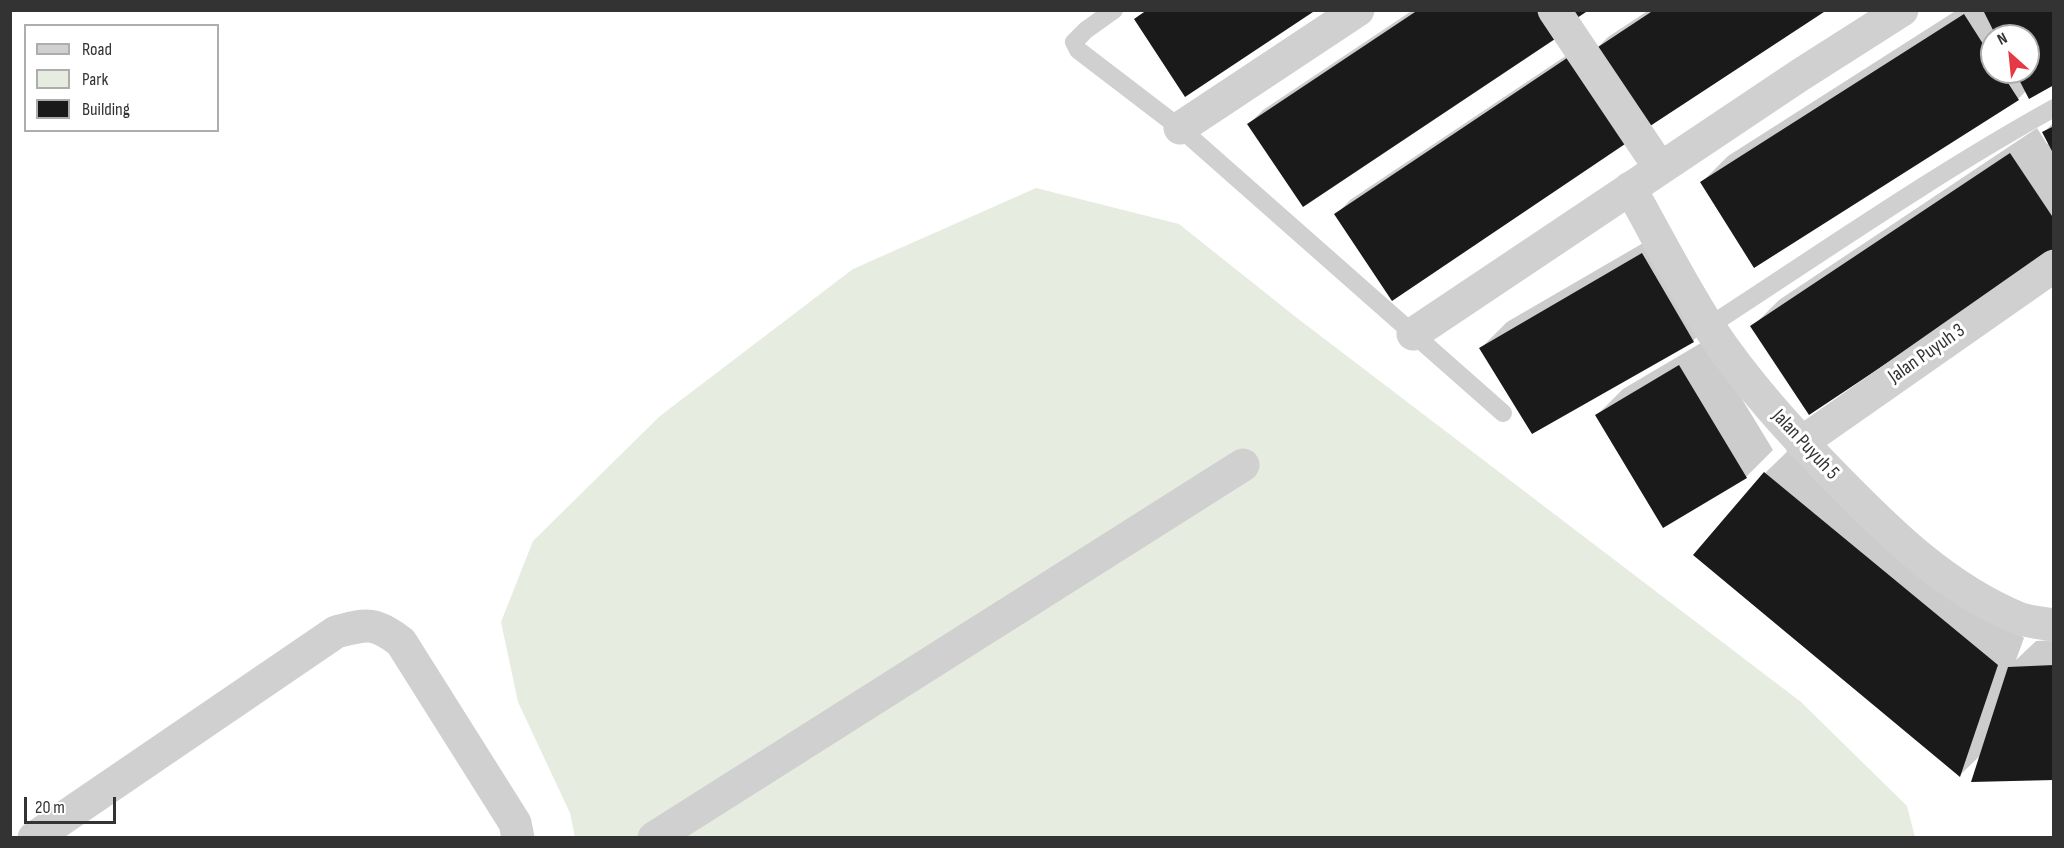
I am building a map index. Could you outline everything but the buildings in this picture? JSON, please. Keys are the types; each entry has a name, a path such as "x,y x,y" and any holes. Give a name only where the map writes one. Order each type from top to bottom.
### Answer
{"street":[{"path":"1180,128 1358,10"},
{"path":"1554,10 1660,168"},
{"path":"1413,334 1800,75 1902,10"},
{"name":"Jalan Puyuh 5","path":"1630,188 1709,326 1756,392 1802,443 1872,514 1939,574 1980,600 2020,619 2054,625"},
{"name":"Jalan Puyuh 3","path":"1802,443 2054,266"},
{"path":"654,837 1244,465"},
{"path":"34,837 336,632 359,626 382,628 401,642 515,823 518,837"}],"lane":[{"path":"1114,10 1086,30 1074,42 1078,50 1180,128 1503,413"},
{"path":"1709,326 2005,135 2054,108"}],"green space":[{"path":"1036,188 1179,224 1297,318 1801,702 1907,806 1915,837 575,837 570,813 518,702 501,622 533,541 660,416 853,269"}]}
